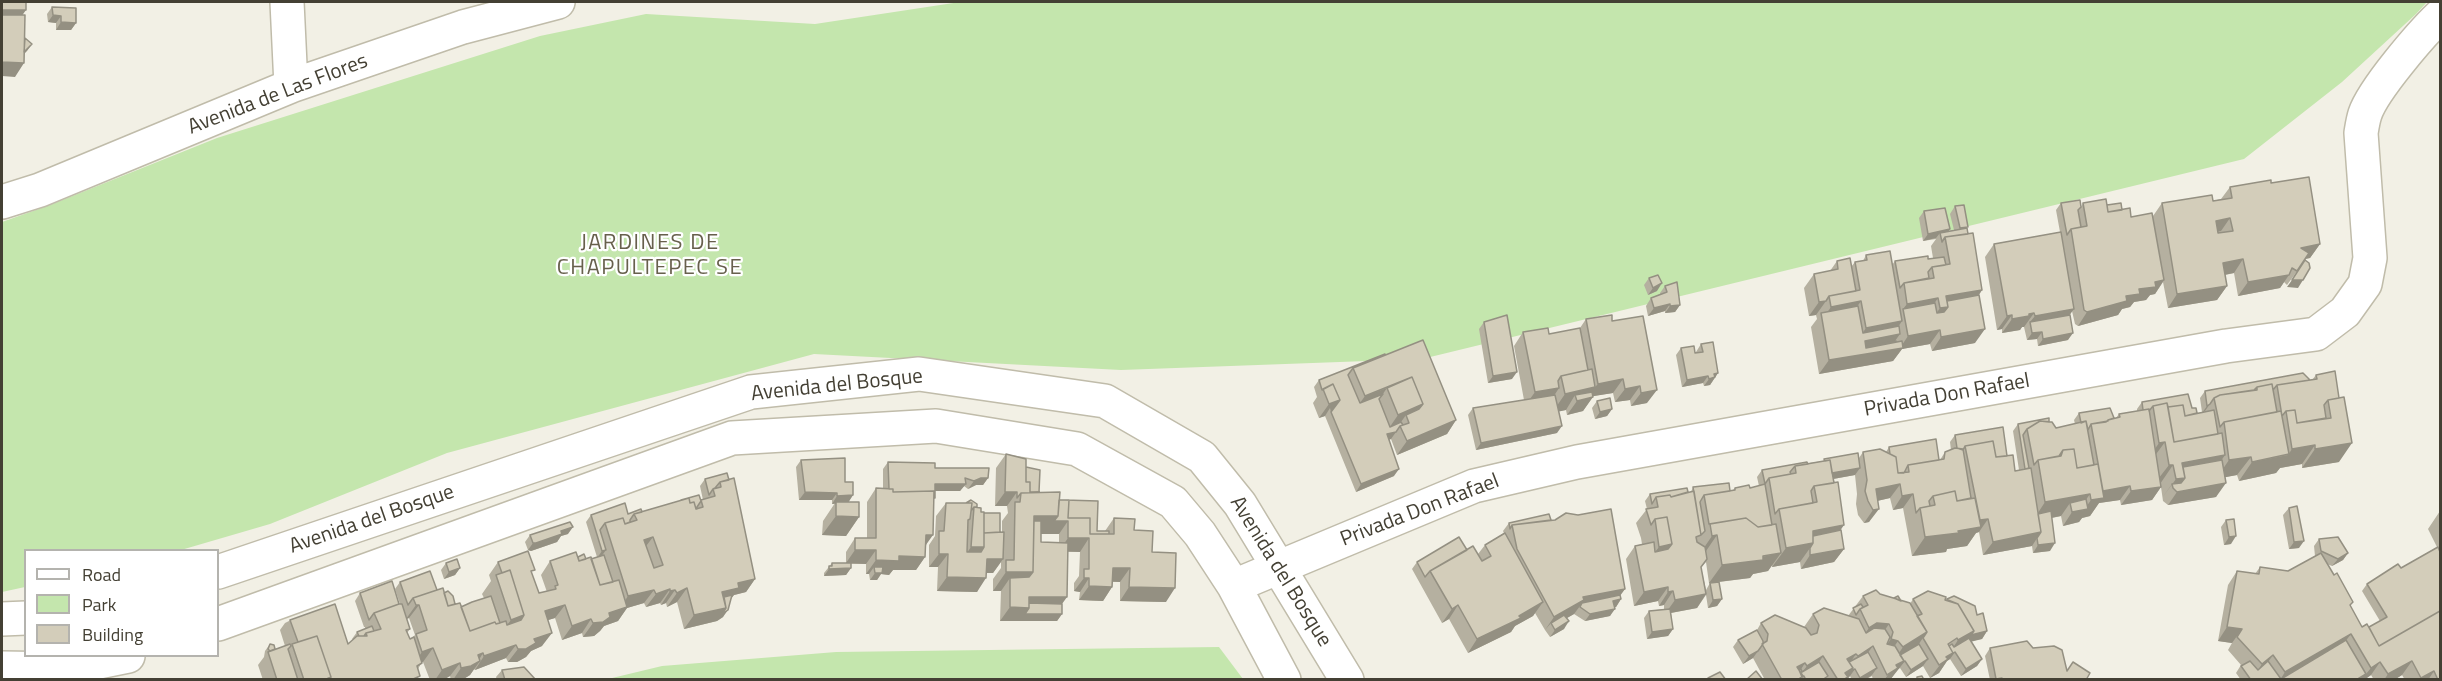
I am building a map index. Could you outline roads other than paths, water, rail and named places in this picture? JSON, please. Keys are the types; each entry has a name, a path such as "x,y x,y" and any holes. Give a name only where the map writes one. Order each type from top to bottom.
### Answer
{"street":[{"path":"287,2 291,86"},
{"name":"Avenida de Las Flores","path":"2,202 40,190 291,86 463,27 558,2"},
{"name":"Privada Don Rafael","path":"1234,586 1474,486 1576,462 2215,348 2316,334 2345,312 2365,284 2370,258 2361,133 2365,114 2375,95 2429,26 2440,16"},
{"name":"Avenida del Bosque","path":"219,572 751,392 920,375 1105,401 1202,457 1240,504 1281,567 1347,680"},
{"name":"Avenida del Bosque","path":"219,624 732,438 936,426 1077,449 1173,502 1200,534 1234,586 1284,680"},
{"path":"2,619 24,618"},
{"path":"2,668 65,668 124,657"},
{"path":"129,657 136,680"}],"district":[{"name":"JARDINES DE CHAPULTEPEC SE","path":"650,256"}]}
